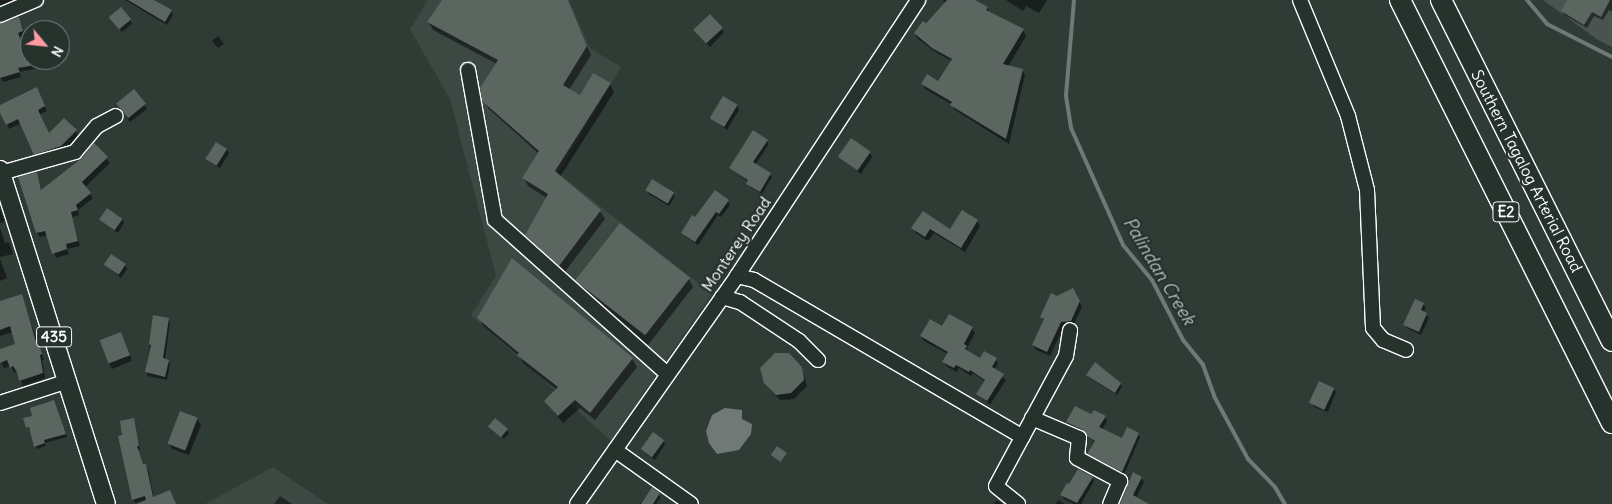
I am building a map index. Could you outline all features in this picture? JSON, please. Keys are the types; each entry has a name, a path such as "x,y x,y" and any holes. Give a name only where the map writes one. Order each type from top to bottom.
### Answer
{"highway":[{"name":"E2","path":"1400,0 1612,423"},
{"name":"Southern Tagalog Arterial Road","path":"1441,0 1612,341"}],"main road":[{"name":"435","path":"0,172 106,504"}],"street":[{"path":"0,15 36,0"},
{"name":"Monterey Road","path":"577,504 722,297 918,0"},
{"path":"1300,0 1348,116 1367,190 1373,328 1383,340 1406,350"},
{"path":"468,70 495,220 667,374"},
{"path":"0,172 75,152 97,126 116,116"},
{"path":"736,276 754,280 1022,437"},
{"path":"740,302 754,280"},
{"path":"722,297 740,302 799,341 818,360"},
{"path":"1018,504 996,486 1066,356 1070,330"},
{"path":"0,403 68,381"},
{"path":"1032,418 1079,438 1077,458 1120,481 1110,504"},
{"path":"615,450 691,504"}],"shaded area":[{"path":"428,0 569,0 590,48 621,67 558,173 712,294 611,441 471,315 496,276 450,99 410,29"},
{"path":"1543,0 1612,0 1612,47 1598,40"},
{"path":"725,408 742,410 742,419 752,424 751,434 739,450 717,454 709,443 706,431 712,415"},
{"path":"273,467 328,504 205,504"}],"building":[{"path":"128,0 154,0 172,10 165,22"},
{"path":"442,0 568,0 587,46 563,85 580,95 593,73 611,83 555,171 601,210 559,266 525,235 548,194 522,178 539,151 482,101 480,88 498,60 427,22"},
{"path":"947,0 975,0 988,7 986,10 1024,29 1003,64 1023,69 1006,139 950,105 952,102 921,84 927,74 938,81 952,59 932,48 914,33 923,21 926,23"},
{"path":"1567,0 1610,0 1601,17 1592,12 1584,25 1561,11"},
{"path":"121,7 131,19 119,30 109,17"},
{"path":"710,14 723,28 706,44 693,30"},
{"path":"19,17 20,20 20,32 18,33 20,38 20,68 18,68 20,72 0,78 0,24"},
{"path":"37,87 45,106 38,110 49,133 64,118 77,130 61,146 34,155 18,119 6,125 0,113 0,105"},
{"path":"134,89 146,104 128,118 116,103"},
{"path":"723,96 738,105 724,127 710,118"},
{"path":"753,130 768,140 753,162 771,173 760,192 746,184 748,180 729,168"},
{"path":"851,138 871,152 857,171 838,157"},
{"path":"216,142 227,149 216,166 205,159"},
{"path":"94,143 108,157 82,182 91,193 76,205 78,210 71,212 78,241 66,244 67,249 52,254 45,231 36,233 18,177 37,172 41,190 82,158"},
{"path":"652,179 674,192 668,204 645,190"},
{"path":"715,190 729,200 719,214 716,212 695,242 681,233 692,215 695,217"},
{"path":"107,208 123,219 115,230 99,219"},
{"path":"962,210 978,220 961,248 930,229 925,237 911,228 923,211 950,229"},
{"path":"620,223 690,278 645,335 575,281"},
{"path":"111,254 126,264 119,275 104,265"},
{"path":"512,258 633,358 590,413 575,400 558,416 544,401 558,387 517,355 519,353 477,318"},
{"path":"1073,288 1080,301 1071,321 1061,322 1047,352 1032,345 1044,319 1040,317 1051,293 1057,296"},
{"path":"22,294 36,342 38,341 42,354 40,355 43,373 19,381 17,372 13,366 10,368 7,360 0,363 0,349 15,344 10,326 0,330 0,301"},
{"path":"1415,299 1424,303 1421,310 1427,313 1419,332 1403,325"},
{"path":"949,314 973,327 964,344 967,346 965,349 980,358 984,351 997,358 992,367 1004,374 987,401 976,394 985,380 970,370 969,372 956,365 954,368 942,362 948,352 920,336 930,319 942,326"},
{"path":"153,315 169,318 163,358 169,360 165,377 145,372 151,345 149,344"},
{"path":"121,332 130,355 108,364 100,340"},
{"path":"775,353 789,353 802,367 804,380 791,393 776,395 764,383 760,368"},
{"path":"1095,362 1121,383 1115,393 1086,375"},
{"path":"1319,381 1334,388 1324,410 1309,403"},
{"path":"54,400 66,434 44,440 45,443 34,447 29,427 26,428 23,418 32,416 30,408"},
{"path":"1075,406 1091,414 1094,410 1106,416 1099,427 1122,438 1127,427 1139,433 1122,472 1087,454 1095,441 1087,436 1083,430 1066,422"},
{"path":"180,411 198,418 185,450 167,444"},
{"path":"134,418 139,446 137,446 143,464 146,464 153,497 170,490 176,504 137,504 146,500 145,496 132,500 118,436 122,435 120,421"},
{"path":"495,418 508,429 501,437 488,426"},
{"path":"653,432 664,440 652,457 641,449"},
{"path":"777,446 787,453 781,462 771,455"},
{"path":"1078,469 1093,477 1077,503 1060,495"},
{"path":"1133,472 1142,477 1133,495 1149,504 1120,504"},
{"path":"652,487 660,493 653,504 641,504"}],"waterway":[{"name":"Palindan Creek","path":"1074,0 1066,96 1071,128 1123,245 1152,280 1183,340 1203,365 1214,396 1248,459 1275,487 1285,504"},
{"path":"1527,0 1547,24 1612,57"}]}
